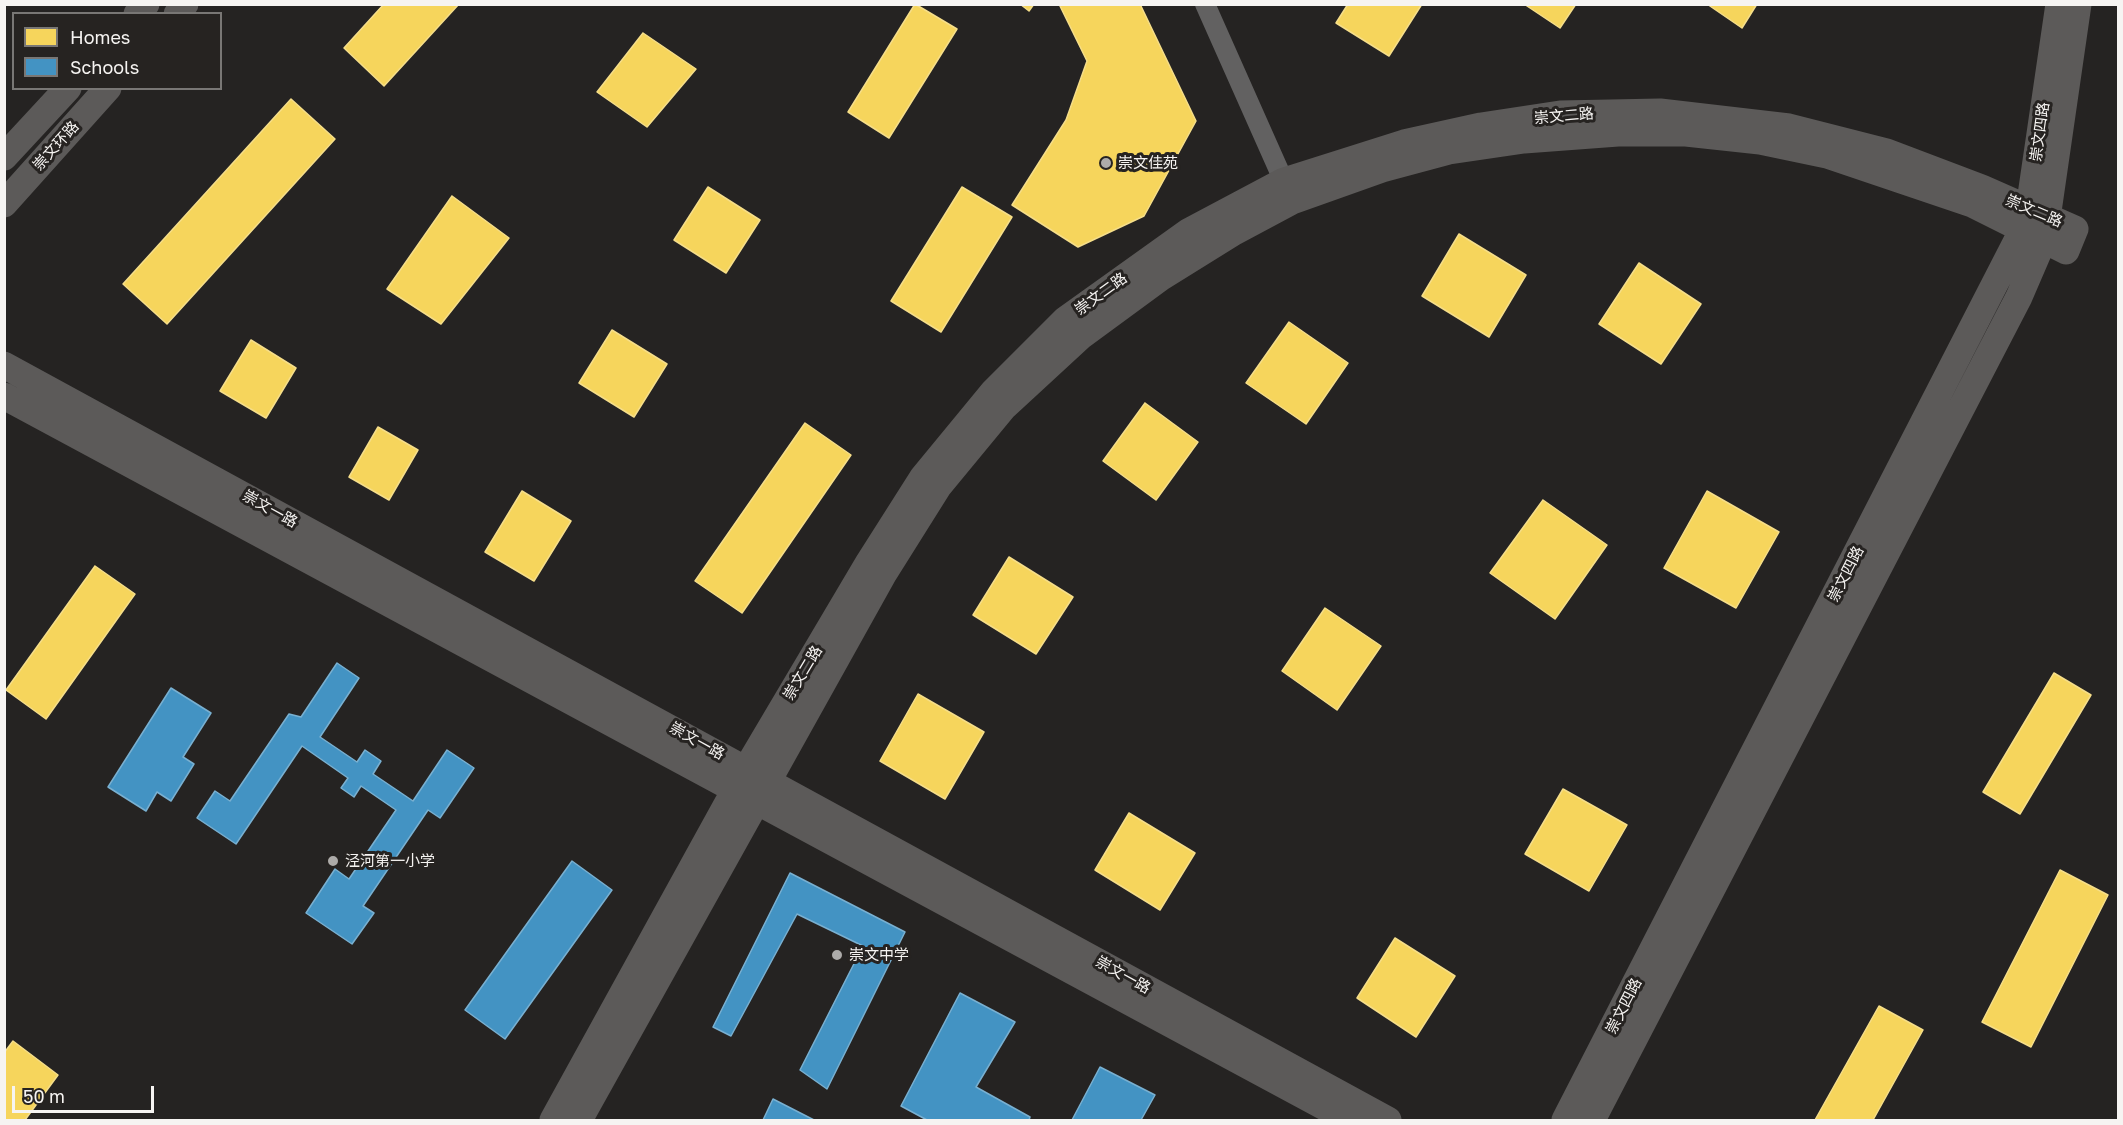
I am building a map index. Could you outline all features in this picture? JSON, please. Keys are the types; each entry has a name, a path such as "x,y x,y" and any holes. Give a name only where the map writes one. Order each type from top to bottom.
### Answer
{"street":[{"path":"1205,4 1288,191"},
{"name":"崇文四路","path":"1565,1120 2036,224 2059,4"},
{"name":"崇文四路","path":"1592,1120 2019,297 2036,224 2078,4"},
{"name":"崇文环路","path":"4,158 66,90"},
{"name":"崇文环路","path":"4,204 106,90"},
{"name":"崇文二路","path":"554,1120 752,785 938,487 1004,407 1081,336 1160,278 1234,232 1288,191 1404,143 1481,126 1560,114 1660,112 1789,127 1876,149 1982,188 2036,224"},
{"name":"崇文一路","path":"4,365 1349,1120"},
{"name":"崇文一路","path":"4,396 752,785 1388,1120"},
{"name":"崇文二路","path":"579,1120 752,785"}],"building: Homes":[{"path":"384,4 459,4 384,86 344,48"},
{"path":"915,4 957,29 889,138 848,112"},
{"path":"1020,4 1034,4 1029,11"},
{"name":"崇文佳苑","path":"1059,4 1140,4 1196,121 1144,216 1078,247 1012,205 1066,120 1087,61"},
{"path":"1348,4 1422,4 1389,56 1336,23"},
{"path":"1524,4 1576,4 1560,28"},
{"path":"1707,4 1757,4 1742,28"},
{"path":"643,33 696,69 647,127 597,92"},
{"path":"291,99 335,139 167,324 123,284"},
{"path":"708,187 760,220 726,273 674,240"},
{"path":"962,187 1012,217 941,332 891,301"},
{"path":"452,196 509,238 441,324 387,289"},
{"path":"1459,234 1526,275 1489,337 1422,296"},
{"path":"1639,263 1701,304 1661,364 1599,324"},
{"path":"1289,322 1348,363 1306,424 1246,383"},
{"path":"612,330 667,364 634,417 579,383"},
{"path":"251,340 296,368 266,418 220,391"},
{"path":"1145,403 1198,442 1156,500 1103,461"},
{"path":"805,423 851,455 742,613 695,581"},
{"path":"378,427 418,450 389,500 349,477"},
{"path":"522,491 571,521 534,581 485,552"},
{"path":"1707,491 1779,532 1736,608 1664,568"},
{"path":"1543,500 1607,545 1555,619 1490,573"},
{"path":"1009,557 1073,597 1036,654 973,615"},
{"path":"95,566 135,594 46,719 6,690"},
{"path":"1325,608 1381,646 1337,710 1282,671"},
{"path":"2054,673 2091,695 2020,814 1983,792"},
{"path":"918,694 984,732 945,799 880,761"},
{"path":"1563,789 1627,825 1589,891 1525,854"},
{"path":"1129,813 1195,853 1160,910 1095,870"},
{"path":"2060,870 2108,895 2031,1047 1982,1022"},
{"path":"1395,938 1455,976 1416,1037 1357,998"},
{"path":"1879,1006 1923,1030 1873,1120 1815,1120"},
{"path":"13,1041 58,1075 25,1120 4,1120 4,1053"}],"building: Schools":[{"name":"泾河第一小学","path":"337,663 359,678 320,737 357,762 365,750 381,761 373,774 413,801 447,750 474,768 440,818 428,810 363,906 374,913 352,944 306,913 335,869 349,879 396,810 361,786 354,797 341,788 348,778 302,746 236,844 197,818 215,791 230,801 289,714 301,717"},
{"path":"171,688 211,713 183,757 194,764 171,801 157,792 146,811 108,787"},
{"path":"572,861 612,890 505,1039 465,1010"},
{"name":"崇文中学","path":"790,873 905,932 827,1089 800,1070 863,946 797,914 731,1036 713,1027"},
{"path":"960,993 1015,1022 976,1087 1030,1117 1029,1120 927,1120 901,1106"},
{"path":"1100,1067 1155,1095 1141,1120 1072,1120"},
{"path":"773,1099 814,1120 763,1120"}],"place":[{"name":"崇文佳苑","path":"1106,163"},
{"name":"泾河第一小学","path":"333,861"},
{"name":"崇文中学","path":"837,955"}]}
